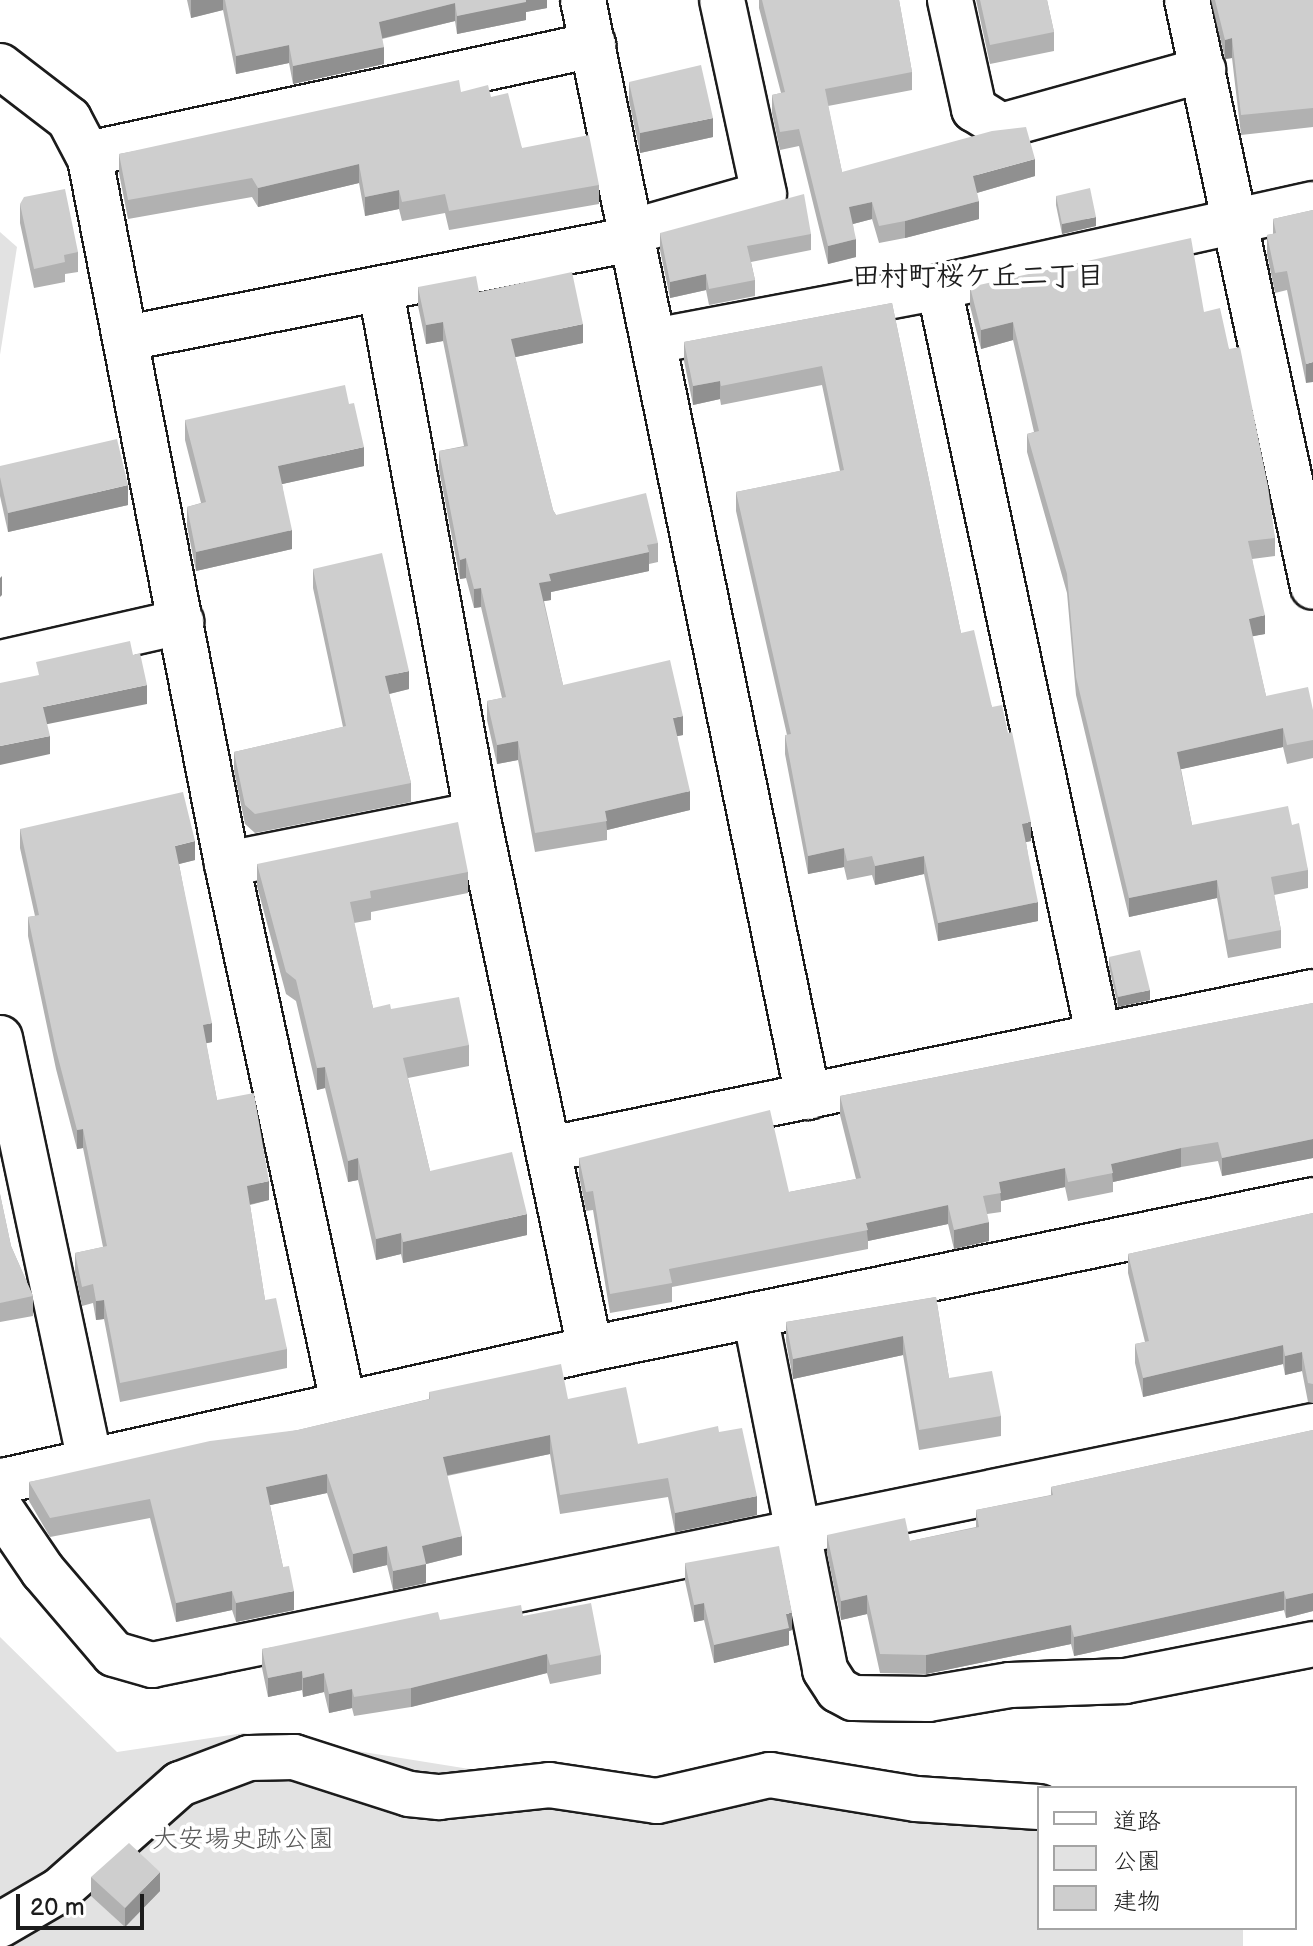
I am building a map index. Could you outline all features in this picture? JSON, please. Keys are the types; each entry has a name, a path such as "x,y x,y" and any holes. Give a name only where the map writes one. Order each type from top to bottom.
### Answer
{"street":[{"path":"583,0 808,1097"},
{"path":"127,338 381,291 631,236 764,194 722,0"},
{"path":"950,0 974,109 1001,126 1203,70"},
{"path":"1187,0 1235,221 1300,445 1313,587"},
{"path":"88,154 593,45"},
{"path":"0,66 69,119 88,154 127,338 227,864 344,1407"},
{"path":"654,341 939,287 1313,204"},
{"path":"939,287 1099,1038"},
{"path":"381,291 477,814 590,1349"},
{"path":"0,663 181,622"},
{"path":"227,864 477,814"},
{"path":"550,1149 1313,992"},
{"path":"0,1038 90,1463"},
{"path":"0,1489 3,1481 344,1407 590,1349 1313,1200"},
{"path":"755,1315 825,1670 838,1690 853,1698 928,1699 1010,1685 1125,1681 1313,1644"},
{"path":"0,1508 43,1571 114,1654 152,1665 1313,1426"},
{"path":"0,1925 60,1890 180,1784 249,1758 294,1757 428,1796 457,1798 549,1785 657,1801 770,1775 916,1799 1037,1807"}],"green space":[{"path":"0,232 17,247 0,355"},
{"name":"大安場史跡公園","path":"0,1637 117,1752 244,1733 513,1776 752,1776 1037,1805 1037,1930 1243,1930 1243,1946 0,1946"}],"building":[{"path":"225,0 526,2 457,16 455,3 379,22 384,47 293,66 289,45 236,56"},
{"path":"762,0 899,0 912,72 825,89 842,172 992,131 1026,127 1035,159 973,176 979,201 905,221 879,226 872,202 849,207 856,239 828,246 799,129 780,132 772,95 785,92"},
{"path":"980,0 1047,0 1054,32 990,45"},
{"path":"1215,0 1313,0 1313,108 1241,115 1232,38 1225,40"},
{"path":"701,65 713,118 640,133 629,82"},
{"path":"459,80 461,92 488,85 491,97 508,93 522,148 589,135 599,185 449,211 445,194 402,202 399,190 365,197 359,164 258,188 252,178 128,200 119,154"},
{"path":"1090,188 1096,217 1062,224 1056,196"},
{"path":"65,189 78,252 64,255 65,262 34,269 20,204 24,197"},
{"path":"804,194 811,234 747,246 755,280 709,289 706,274 670,282 660,233"},
{"path":"1313,210 1313,362 1306,364 1287,271 1275,273 1267,235 1276,233 1273,219"},
{"path":"1191,238 1204,312 1220,308 1229,349 1240,347 1268,486 1275,538 1248,541 1265,615 1249,619 1266,696 1308,687 1313,710 1313,740 1287,745 1283,728 1177,752 1192,825 1288,806 1292,825 1299,823 1308,870 1271,877 1281,930 1228,940 1217,880 1129,898 1076,677 1067,574 1027,434 1039,431 1013,322 981,330 970,287"},
{"path":"572,272 583,324 511,339 553,510 556,515 646,493 658,543 647,545 649,552 549,574 551,581 539,583 563,685 670,660 683,716 673,718 690,791 605,811 607,821 535,833 518,741 497,745 487,701 506,697 481,588 474,589 466,558 460,560 439,451 468,446 443,322 426,325 418,287 476,276 479,292"},
{"path":"892,303 961,633 974,630 992,707 1002,705 1008,733 1012,732 1031,822 1022,824 1038,902 938,923 924,856 875,866 872,856 847,861 844,848 808,856 785,735 791,734 736,492 844,470 822,366 721,386 720,381 693,386 684,342"},
{"path":"345,385 349,404 354,403 364,447 278,466 292,530 196,552 187,507 206,502 185,420"},
{"path":"117,439 128,485 8,513 0,466"},
{"path":"382,553 409,671 385,676 411,783 255,814 245,805 234,752 346,726 313,569"},
{"path":"130,641 133,655 140,653 147,685 43,707 50,736 0,746 0,683 39,675 36,662"},
{"path":"183,792 195,841 175,846 212,1023 203,1025 217,1100 254,1093 269,1181 247,1186 265,1300 276,1298 287,1349 120,1383 104,1300 96,1301 93,1284 82,1287 75,1253 107,1246 83,1129 77,1130 56,1050 28,917 39,915 20,829"},
{"path":"458,822 468,872 370,891 371,898 350,902 373,1008 390,1004 391,1009 459,997 469,1045 403,1058 430,1171 512,1152 527,1214 403,1242 401,1233 376,1239 358,1158 348,1161 325,1067 317,1068 296,980 286,972 257,864"},
{"path":"1140,950 1150,990 1118,997 1109,957"},
{"path":"1313,1003 1313,1139 1222,1158 1218,1142 1111,1164 1113,1173 1068,1182 1065,1168 999,1182 1001,1193 983,1196 989,1222 954,1230 948,1205 866,1223 868,1230 669,1269 672,1283 610,1294 593,1191 586,1192 579,1158 770,1110 789,1192 861,1178 840,1096"},
{"path":"0,1194 11,1246 33,1296 0,1303"},
{"path":"1313,1213 1313,1384 1308,1383 1302,1352 1285,1356 1283,1345 1143,1378 1135,1344 1149,1341 1128,1254"},
{"path":"936,1297 949,1378 992,1371 1001,1416 919,1430 903,1336 793,1359 786,1322"},
{"path":"561,1364 568,1399 626,1387 638,1444 718,1426 719,1432 742,1428 757,1496 675,1513 668,1478 560,1495 550,1435 443,1457 462,1536 422,1546 426,1564 393,1571 387,1546 353,1554 327,1474 266,1487 283,1567 289,1566 294,1591 236,1603 232,1591 176,1603 150,1499 50,1518 29,1482 210,1441 298,1430 430,1399 429,1392"},
{"path":"1313,1430 1313,1593 1286,1599 1284,1591 1074,1637 1071,1625 926,1655 880,1654 867,1595 841,1601 827,1535 905,1518 910,1541 979,1527 976,1510 1053,1495 1051,1487"},
{"path":"779,1546 792,1613 786,1614 789,1628 714,1645 704,1603 694,1605 685,1563"},
{"path":"591,1603 601,1655 550,1665 547,1654 411,1688 354,1697 352,1689 329,1694 324,1673 303,1678 302,1671 268,1678 262,1649 438,1612 440,1620 521,1605 523,1616"},
{"path":"129,1843 160,1872 125,1908 91,1877"}],"district":[{"name":"田村町桜ケ丘二丁目","path":"978,277"}]}
